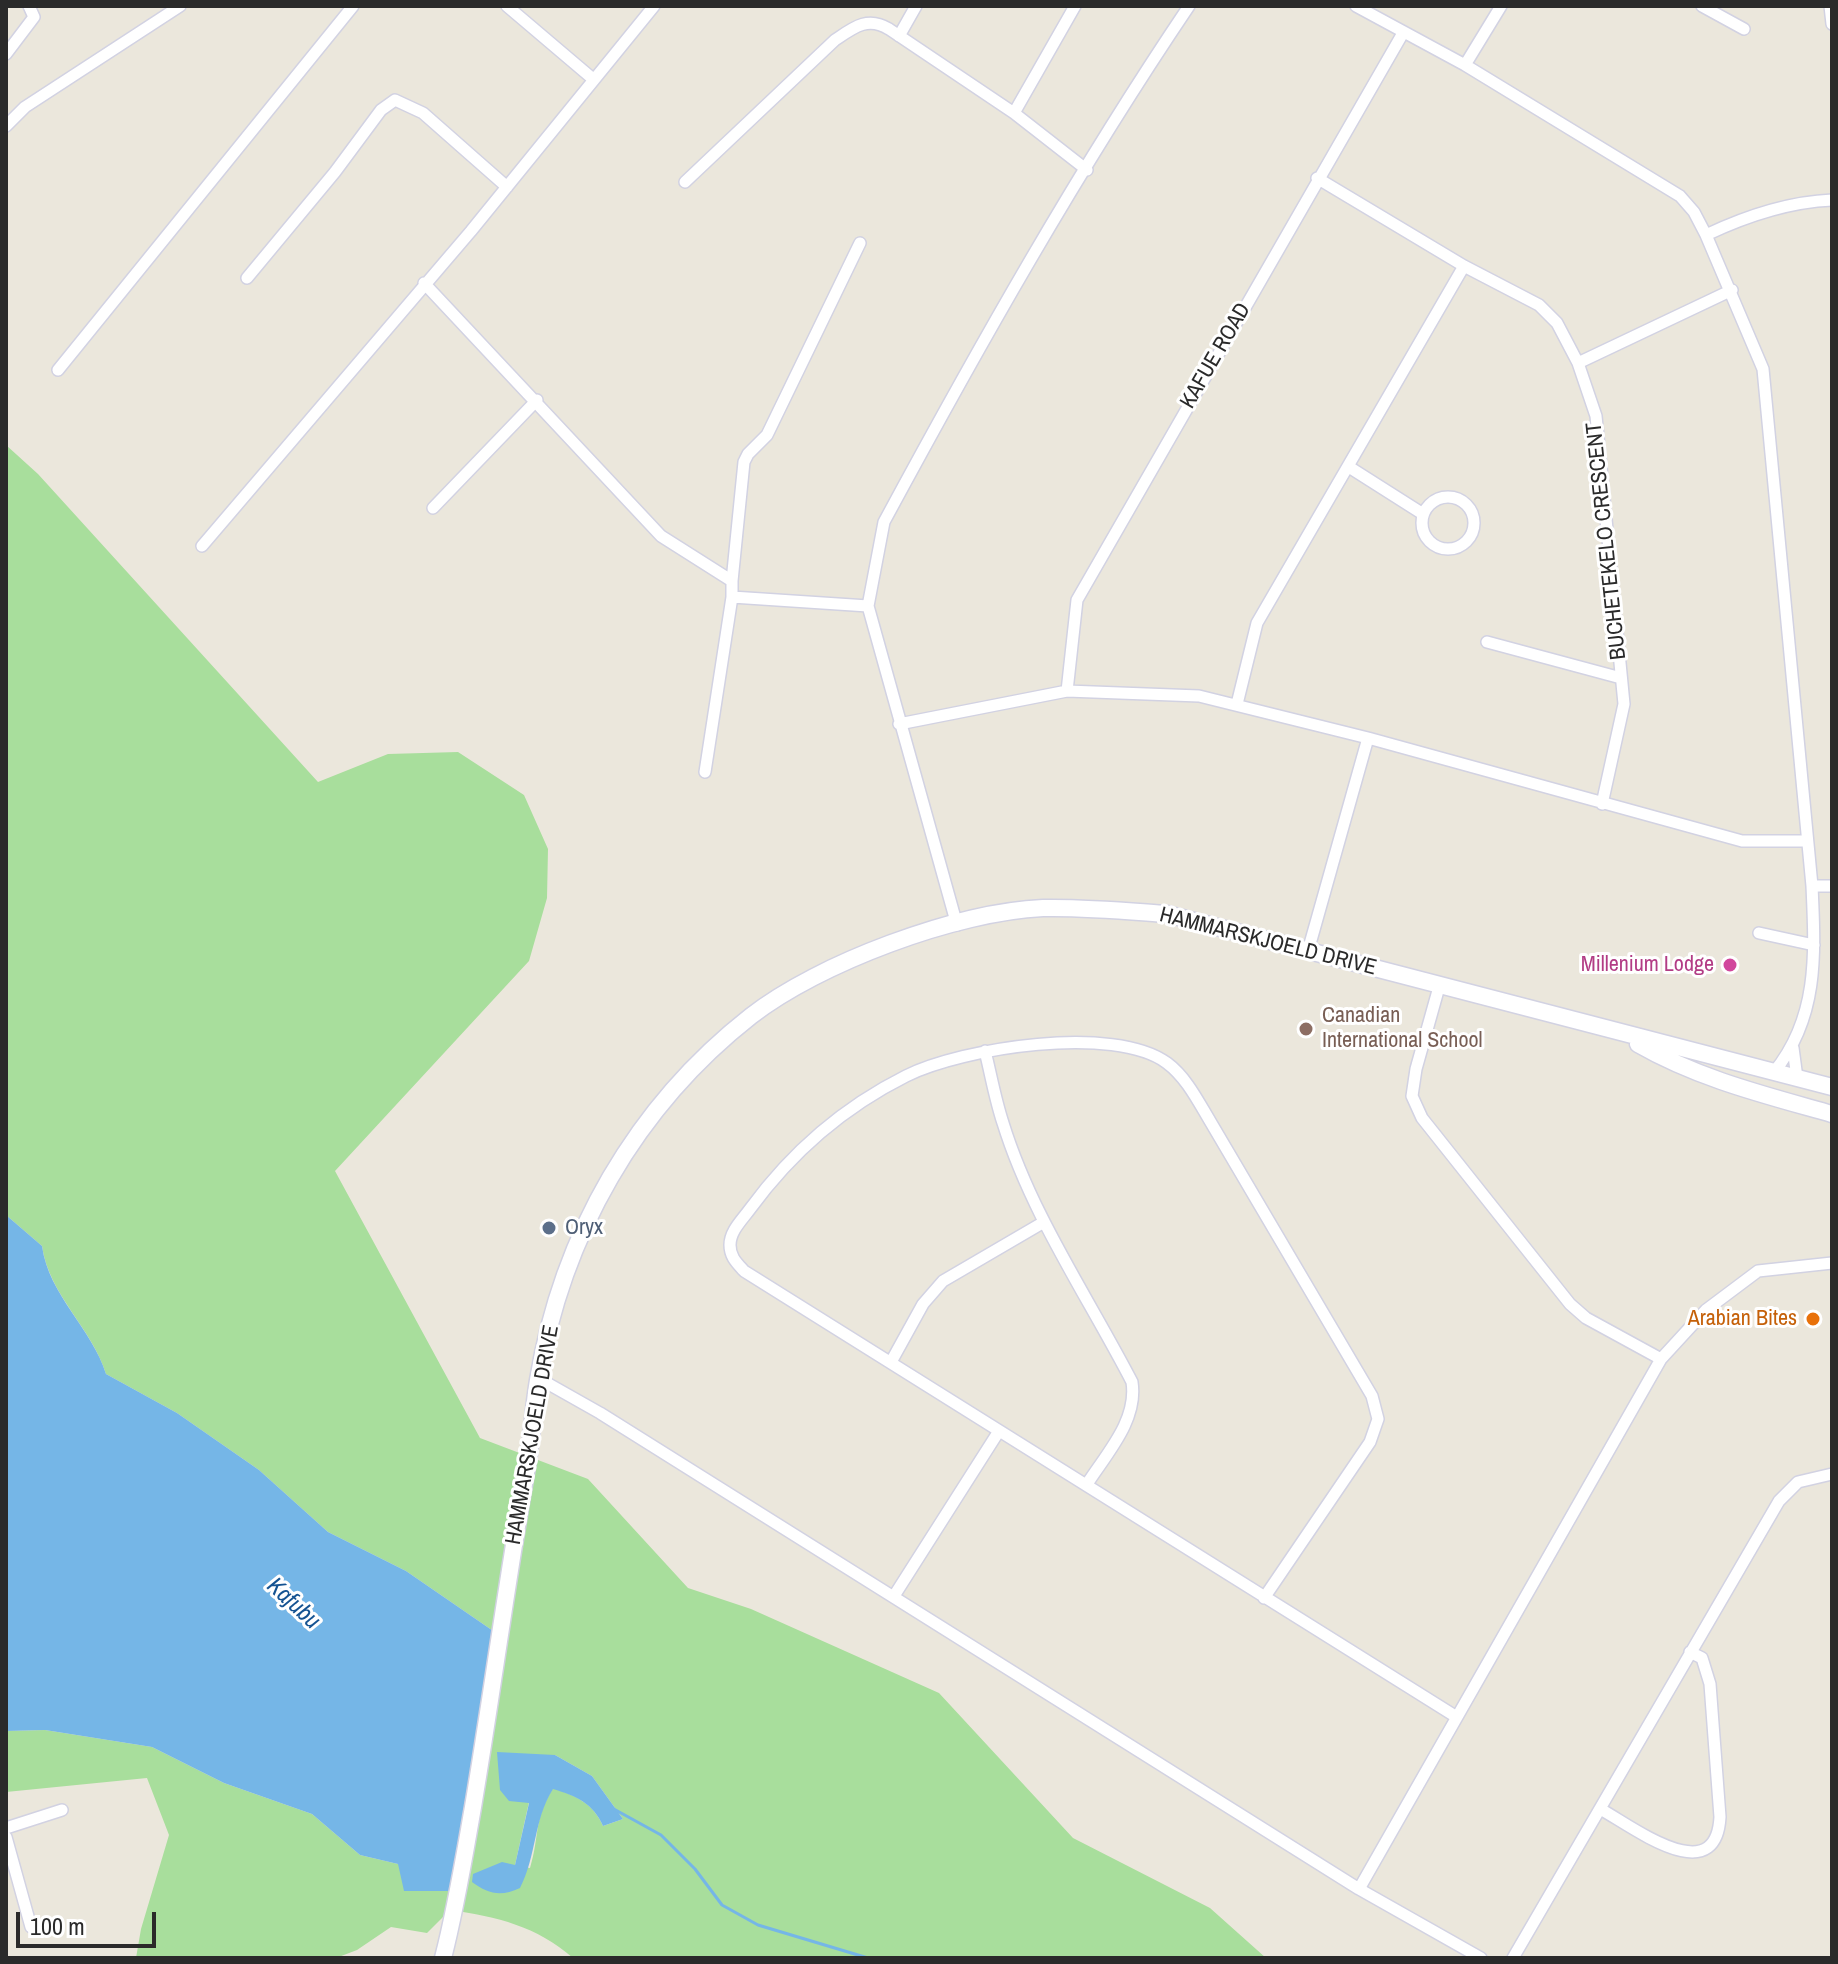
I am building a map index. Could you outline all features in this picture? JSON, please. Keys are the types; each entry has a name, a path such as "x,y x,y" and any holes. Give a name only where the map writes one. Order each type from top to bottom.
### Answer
{"main road":[{"name":"HAMMARSKJOELD DRIVE","path":"443,1958 453,1922 481,1757 538,1378 567,1271 584,1227 612,1171 645,1120 692,1066 769,1002 811,977 875,949 957,925 1039,908 1093,908 1167,914 1832,1087"},
{"name":"HAMMARSKJOELD DRIVE","path":"1619,1034 1676,1066 1832,1114"},
{"path":"1741,1088 1738,1075 1745,1065"}],"street":[{"path":"6,54 34,17 29,6"},
{"path":"6,126 25,107 180,6"},
{"path":"58,370 353,6"},
{"path":"507,6 593,79"},
{"path":"202,546 507,187 654,6"},
{"path":"899,36 916,6"},
{"path":"1014,113 1075,6"},
{"path":"957,925 868,606 884,522 985,335 1137,83 1189,6"},
{"path":"1356,6 1465,65 1680,196 1694,212 1706,235 1763,369 1812,886 1814,945 1813,982 1793,1048 1774,1072"},
{"path":"1465,65 1501,6"},
{"path":"1702,6 1726,12 1744,29"},
{"path":"1830,6 1832,24"},
{"path":"685,182 835,40 855,26 871,21 899,36 1014,113 1087,170"},
{"name":"KAFUE ROAD","path":"1067,691 1077,600 1403,33"},
{"path":"247,278 335,172 381,110 395,100 423,113 507,187"},
{"name":"BUCHETEKELO CRESCENT","path":"1317,178 1464,266 1539,305 1557,323 1578,363 1596,416 1624,704 1602,804"},
{"path":"1706,235 1767,211 1807,201 1832,200"},
{"path":"705,772 732,597 744,462 767,435 860,243"},
{"path":"1237,704 1257,623 1464,266"},
{"path":"424,283 446,311 537,400 661,536 732,581"},
{"path":"1578,363 1732,290"},
{"path":"433,508 537,400"},
{"path":"1349,467 1423,514 1426,536 1445,549 1466,541 1472,531 1470,509 1451,497 1439,498 1423,514"},
{"path":"732,597 868,606"},
{"path":"1487,642 1621,678"},
{"path":"899,724 1067,691 1199,696 1368,738 1742,841 1807,841"},
{"path":"1308,951 1368,738"},
{"path":"1812,886 1832,886"},
{"path":"1759,933 1814,945"},
{"path":"1439,987 1412,1096 1422,1118 1570,1304 1586,1318 1661,1359"},
{"path":"1264,1598 1370,1442 1378,1419 1372,1396 1189,1086 1168,1063 1145,1051 1105,1045 1056,1043 985,1051 907,1076 850,1111 796,1153 732,1234 730,1248 734,1261 744,1271 1087,1484 1264,1598 1455,1716"},
{"path":"1793,1048 1797,1078"},
{"path":"985,1051 1003,1123 1044,1222 1132,1382 1135,1401 1127,1421 1087,1484"},
{"path":"891,1362 923,1304 943,1281 1044,1222"},
{"path":"1359,1889 1661,1359 1706,1310 1758,1271 1832,1263"},
{"path":"538,1378 600,1413 1359,1889 1481,1958"},
{"path":"894,1596 999,1431"},
{"path":"1513,1958 1602,1810 1779,1501 1798,1482 1832,1474"},
{"path":"1602,1810 1676,1851 1703,1850 1713,1843 1720,1817 1710,1684 1702,1658 1690,1652"},
{"path":"6,1828 62,1810"},
{"path":"6,1837 31,1927"}],"green space":[{"path":"6,445 38,474 318,782 388,754 458,752 524,795 548,849 547,898 529,961 335,1171 480,1438 588,1479 688,1588 751,1609 939,1693 1073,1838 1210,1908 1266,1958 573,1958 545,1938 516,1925 450,1910 427,1933 391,1927 357,1950 336,1958 136,1958 141,1929 169,1835 147,1778 6,1792 6,1731 45,1730 152,1747 224,1783 312,1814 360,1855 398,1864 499,1635 406,1571 328,1532 259,1470 177,1413 106,1374 91,1341 53,1280 42,1246 6,1215","holes":["555,1755 592,1776 623,1819 603,1826 583,1801 553,1788 540,1819 530,1868 515,1865 529,1802"]}],"water":[{"path":"6,1215 42,1246 53,1281 100,1357 106,1374 177,1413 259,1470 328,1532 406,1571 499,1635 458,1891 404,1891 398,1864 360,1855 312,1814 224,1783 152,1747 45,1730 6,1731"},
{"path":"497,1752 555,1755 592,1776 623,1819 603,1826 583,1802 553,1789 542,1813 530,1863 520,1888 501,1893 484,1889 472,1882 473,1874 502,1862 515,1865 529,1803 509,1801 500,1790"}],"waterway":[{"name":"Kafubu","path":"612,1808 661,1835 695,1869 722,1905 758,1925 868,1958"}],"place":[{"name":"Millenium Lodge","path":"1730,965"},
{"name":"Canadian International School","path":"1306,1029"},
{"name":"Oryx","path":"549,1228"},
{"name":"Arabian Bites","path":"1813,1319"}]}
